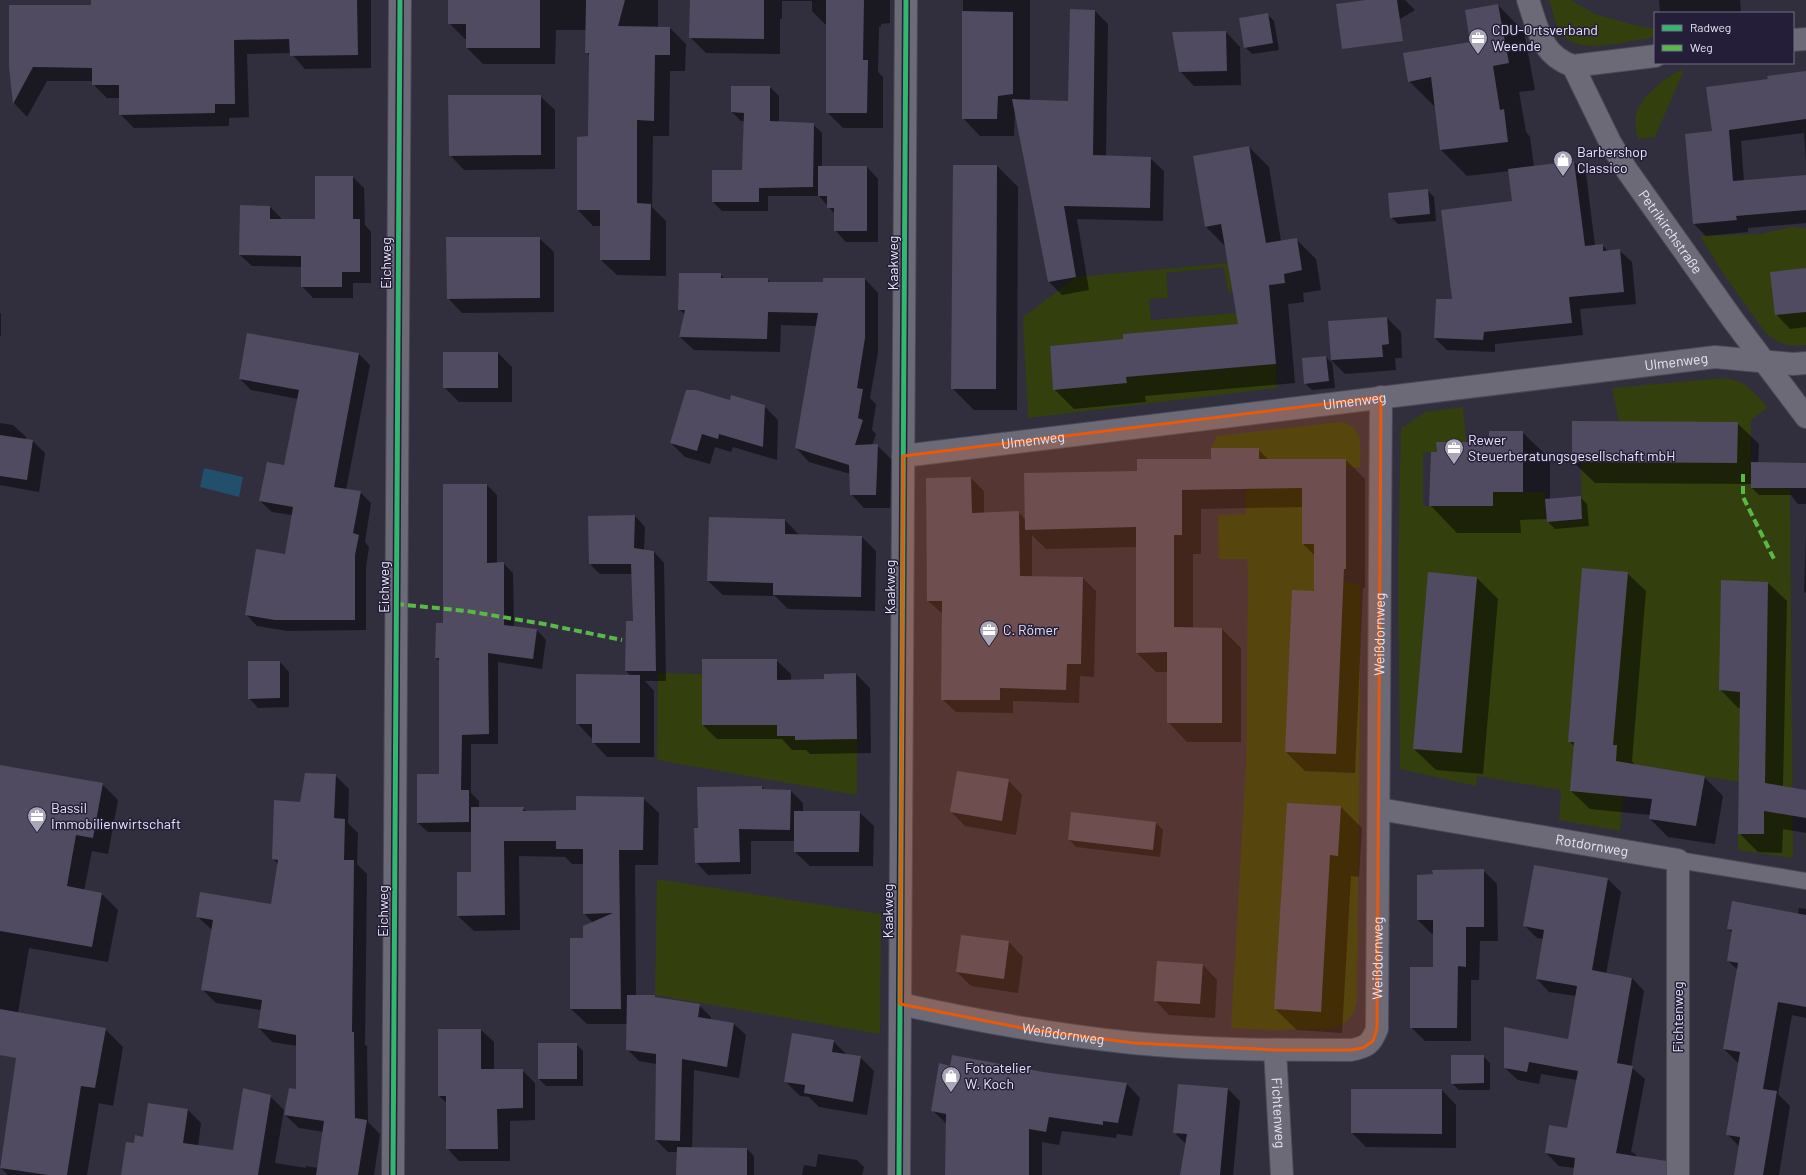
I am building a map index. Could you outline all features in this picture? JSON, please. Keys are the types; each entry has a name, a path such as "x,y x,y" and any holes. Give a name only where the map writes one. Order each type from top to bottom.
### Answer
{"street":[{"name":"Eichweg","path":"393,1175 400,0"},
{"name":"Kaakweg","path":"899,1175 906,0"},
{"path":"1528,0 1541,41 1551,54 1562,62 1573,66 1654,56"},
{"path":"1794,40 1806,38"},
{"name":"Petrikirchstraße","path":"1573,66 1610,142 1626,169 1733,320 1806,418"},
{"name":"Ulmenweg","path":"903,456 1715,357 1793,364 1806,363"},
{"name":"Weißdornweg","path":"900,1004 1032,1030 1134,1043 1275,1050 1351,1050 1363,1048 1373,1041 1377,1029 1381,397"},
{"name":"Rotdornweg","path":"1379,809 1678,860"},
{"name":"Fichtenweg","path":"1678,860 1678,1175"},
{"name":"Fichtenweg","path":"1275,1050 1282,1175"}],"lane":[{"name":"Rotdornweg","path":"1678,860 1806,881"}],"highlighted area":[{"path":"1381,397 1377,1029 1373,1041 1363,1048 1351,1050 1275,1050 1134,1043 1032,1030 900,1004 903,456"}],"green space":[{"path":"1549,0 1571,0 1595,14 1654,29 1654,37 1618,44 1591,46 1578,44 1568,40 1560,32 1556,25"},
{"path":"1684,70 1655,137 1638,139 1635,117 1643,101 1663,81 1677,72"},
{"path":"1791,227 1806,228 1806,345 1794,346 1779,342 1765,332 1725,276 1700,236 1761,234"},
{"path":"1228,263 1232,291 1228,292 1224,267 1166,273 1168,298 1149,299 1151,320 1238,313 1239,324 1123,334 1123,339 1050,346 1053,389 1127,383 1127,377 1276,364 1277,388 1028,418 1023,317 1076,277"},
{"path":"1724,378 1732,379 1744,384 1768,407 1751,420 1751,488 1790,489 1793,858 1738,850 1738,834 1764,834 1765,783 1740,782 1626,764 1620,831 1559,820 1561,790 1477,776 1476,786 1400,769 1398,568 1401,428 1425,412 1463,407 1466,442 1436,442 1437,452 1423,453 1423,506 1493,506 1493,492 1545,492 1547,522 1582,520 1581,463 1572,462 1572,421 1619,421 1612,388"},
{"path":"1340,422 1354,429 1358,434 1361,446 1360,468 1346,467 1346,459 1302,459 1302,544 1314,544 1314,576 1361,585 1357,1001 1354,1012 1346,1022 1335,1028 1273,1030 1231,1028 1246,766 1248,572 1247,559 1219,559 1218,515 1246,514 1246,490 1259,489 1259,449 1211,448 1217,436"},
{"path":"658,673 702,674 702,725 777,725 795,736 795,740 857,739 857,795 657,760"},
{"path":"657,879 881,914 880,1034 655,995"}],"water":[{"path":"204,468 243,477 239,497 200,487"}],"building":[{"path":"91,0 357,0 358,55 290,56 289,39 234,40 235,104 215,104 215,113 119,115 119,85 92,85 92,68 33,67 13,104 9,67 9,5 91,5"},
{"path":"448,0 540,0 540,48 466,48 466,24 448,24"},
{"path":"586,0 625,0 618,26 670,27 670,55 655,55 654,121 637,120 637,203 651,204 650,260 600,260 600,210 577,210 577,137 588,136 589,53 585,53"},
{"path":"690,0 764,0 764,39 689,38"},
{"path":"826,0 864,0 863,60 868,60 867,113 826,113"},
{"path":"1366,0 1397,0 1403,41 1342,49 1336,4"},
{"path":"1498,4 1509,63 1493,66 1500,110 1504,109 1508,142 1440,150 1431,77 1408,82 1403,53 1470,42 1465,10"},
{"path":"1070,9 1095,10 1093,155 1151,157 1150,208 1064,206 1076,277 1048,282 1012,99 1068,101"},
{"path":"962,11 1013,12 1013,94 998,96 997,119 962,119"},
{"path":"1268,13 1273,43 1244,48 1239,18"},
{"path":"1226,31 1227,71 1179,72 1172,32"},
{"path":"1806,71 1806,119 1729,130 1733,181 1806,175 1806,210 1736,216 1737,220 1693,224 1685,134 1712,131 1706,87 1768,79 1767,76"},
{"path":"731,86 770,86 770,121 814,123 813,187 759,188 759,202 712,202 712,170 742,170 744,113 731,112"},
{"path":"448,95 541,95 541,155 449,156"},
{"path":"1249,146 1266,243 1297,238 1302,270 1284,274 1285,283 1269,285 1276,364 1126,377 1127,383 1053,390 1050,346 1123,339 1123,334 1238,324 1221,224 1205,227 1193,156"},
{"path":"1574,161 1585,246 1603,244 1603,251 1620,249 1624,292 1569,297 1572,323 1484,332 1483,340 1434,338 1436,299 1452,299 1441,210 1512,201 1508,169"},
{"path":"953,165 997,165 996,389 951,389"},
{"path":"818,166 867,166 867,231 834,231 834,208 827,208 827,196 818,196"},
{"path":"315,176 353,176 353,219 360,219 360,272 342,272 342,287 301,287 301,256 239,255 240,205 270,206 270,219 315,219"},
{"path":"1428,189 1430,214 1390,218 1388,193"},
{"path":"446,237 540,237 540,298 447,299"},
{"path":"1806,268 1806,312 1775,315 1770,272"},
{"path":"679,273 721,273 721,278 768,278 768,282 823,282 823,278 865,278 865,338 857,388 863,389 858,418 863,420 855,445 878,444 876,495 850,495 849,465 795,448 818,313 768,312 767,339 679,337 685,310 678,310"},
{"path":"1387,317 1389,344 1382,345 1383,357 1331,360 1328,321"},
{"path":"247,333 359,353 334,487 361,491 353,533 359,535 355,555 355,620 275,620 245,615 256,549 285,554 293,507 259,501 267,462 284,465 299,390 239,379"},
{"path":"443,352 498,352 498,388 443,388"},
{"path":"1326,356 1329,381 1304,384 1302,358"},
{"path":"686,390 696,390 730,400 731,395 765,405 763,447 719,434 718,439 702,434 697,451 670,443"},
{"path":"1572,421 1738,422 1737,463 1572,462"},
{"path":"1489,431 1523,431 1523,492 1493,492 1493,506 1429,506 1431,452 1437,452 1436,442 1489,442"},
{"path":"0,435 33,440 27,480 0,476"},
{"path":"1211,448 1259,448 1259,459 1346,459 1346,569 1344,569 1336,754 1285,752 1292,590 1314,591 1314,544 1302,544 1302,488 1182,490 1182,535 1174,535 1174,627 1222,628 1222,723 1167,723 1167,652 1136,653 1136,527 1025,530 1024,473 1137,471 1137,459 1211,459"},
{"path":"1751,462 1806,463 1806,488 1751,488"},
{"path":"971,477 972,513 1019,511 1020,576 1083,577 1081,664 1067,664 1066,690 1000,688 1000,700 941,700 942,601 927,601 926,478"},
{"path":"443,484 487,484 487,563 504,562 504,625 537,629 533,659 488,653 489,734 462,735 461,790 469,790 469,822 417,823 417,774 439,774 439,658 435,658 436,623 443,623"},
{"path":"1581,496 1582,519 1547,522 1545,499"},
{"path":"635,515 634,548 654,551 656,671 625,671 626,621 633,621 631,564 589,564 588,516"},
{"path":"709,517 785,519 785,534 862,536 861,597 773,595 773,583 707,581"},
{"path":"1582,568 1628,572 1613,745 1617,745 1616,761 1705,776 1696,826 1649,819 1652,799 1570,791 1574,742 1568,742"},
{"path":"1428,572 1477,577 1462,753 1413,749"},
{"path":"1721,580 1768,582 1765,783 1806,790 1806,818 1764,811 1764,834 1738,834 1740,692 1719,690"},
{"path":"702,659 777,659 777,680 824,679 824,674 856,673 857,739 795,740 795,736 777,736 777,725 702,725"},
{"path":"248,661 280,661 280,698 248,699"},
{"path":"576,674 640,675 640,743 592,743 592,724 576,724"},
{"path":"0,765 103,783 93,838 76,835 67,886 102,893 92,947 0,931"},
{"path":"957,771 1009,779 1002,821 950,812"},
{"path":"305,773 336,774 334,818 345,819 344,860 354,860 352,1032 354,1032 355,1118 367,1120 358,1175 316,1175 324,1121 284,1115 289,1088 296,1089 296,1035 258,1028 262,1000 201,990 213,920 196,917 200,892 271,904 278,860 272,859 274,800 300,802"},
{"path":"762,786 762,789 791,790 790,830 739,829 740,862 695,863 694,828 698,828 697,787"},
{"path":"576,796 644,797 643,850 619,850 621,1009 570,1009 570,938 583,938 583,926 613,913 583,914 583,849 556,849 556,841 504,841 505,915 457,916 457,872 471,872 471,807 524,807 523,811 576,810"},
{"path":"1287,803 1341,806 1338,856 1330,855 1321,1012 1274,1009"},
{"path":"794,811 860,811 859,852 794,852"},
{"path":"1071,812 1156,822 1153,850 1068,840"},
{"path":"1534,865 1608,878 1592,970 1632,978 1617,1063 1633,1066 1616,1153 1666,1161 1666,1175 1573,1175 1575,1158 1545,1153 1549,1125 1567,1128 1578,1071 1529,1062 1527,1072 1504,1068 1504,1027 1568,1039 1577,986 1536,979 1544,930 1523,926"},
{"path":"1484,869 1484,927 1466,927 1466,967 1458,966 1457,1028 1410,1028 1410,967 1433,967 1433,920 1417,920 1417,875 1433,874 1432,870"},
{"path":"1732,901 1806,915 1806,1007 1778,1002 1763,1089 1777,1091 1763,1175 1734,1175 1740,1137 1726,1135 1740,1052 1723,1049 1738,963 1727,961 1732,930 1727,929"},
{"path":"961,935 1009,941 1004,979 956,972"},
{"path":"1157,961 1203,964 1200,1004 1154,1001"},
{"path":"627,995 655,995 655,997 700,1004 698,1017 734,1023 727,1067 682,1059 680,1141 655,1140 656,1054 626,1050"},
{"path":"0,1009 106,1028 95,1088 81,1086 67,1175 48,1175 0,1168 16,1058 0,1055"},
{"path":"438,1029 481,1029 481,1069 523,1069 523,1108 497,1109 498,1149 446,1149 446,1096 438,1096"},
{"path":"792,1033 834,1040 832,1052 861,1056 853,1102 804,1093 805,1085 784,1082"},
{"path":"538,1043 577,1043 577,1079 538,1079"},
{"path":"952,1055 1043,1072 1127,1083 1118,1123 1103,1121 1103,1125 1049,1117 1046,1132 1029,1129 1029,1175 945,1175 946,1114 931,1111 939,1063 950,1066"},
{"path":"1451,1055 1484,1055 1484,1083 1451,1084"},
{"path":"1178,1084 1228,1088 1220,1175 1180,1175 1187,1134 1173,1133"},
{"path":"243,1088 271,1095 258,1175 121,1175 126,1142 134,1143 135,1135 143,1137 148,1103 188,1109 183,1143 233,1150"},
{"path":"1351,1089 1442,1089 1442,1134 1351,1133"},
{"path":"677,1147 747,1148 747,1175 676,1175"}],"marked path":[{"path":"1743,474 1743,497 1775,561"},
{"path":"396,604 467,611 544,624 622,640"}],"cycle path":[{"path":"393,1175 400,0"},
{"path":"899,1175 906,0"}],"place":[{"name":"CDU-Ortsverband Weende","path":"1478,55"},
{"name":"Barbershop Classico","path":"1563,177"},
{"name":"Rewer Steuerberatungsgesellschaft mbH","path":"1454,465"},
{"name":"C. Römer","path":"989,647"},
{"name":"Bassil Immobilienwirtschaft","path":"37,833"},
{"name":"Fotoatelier W. Koch","path":"951,1093"}]}
